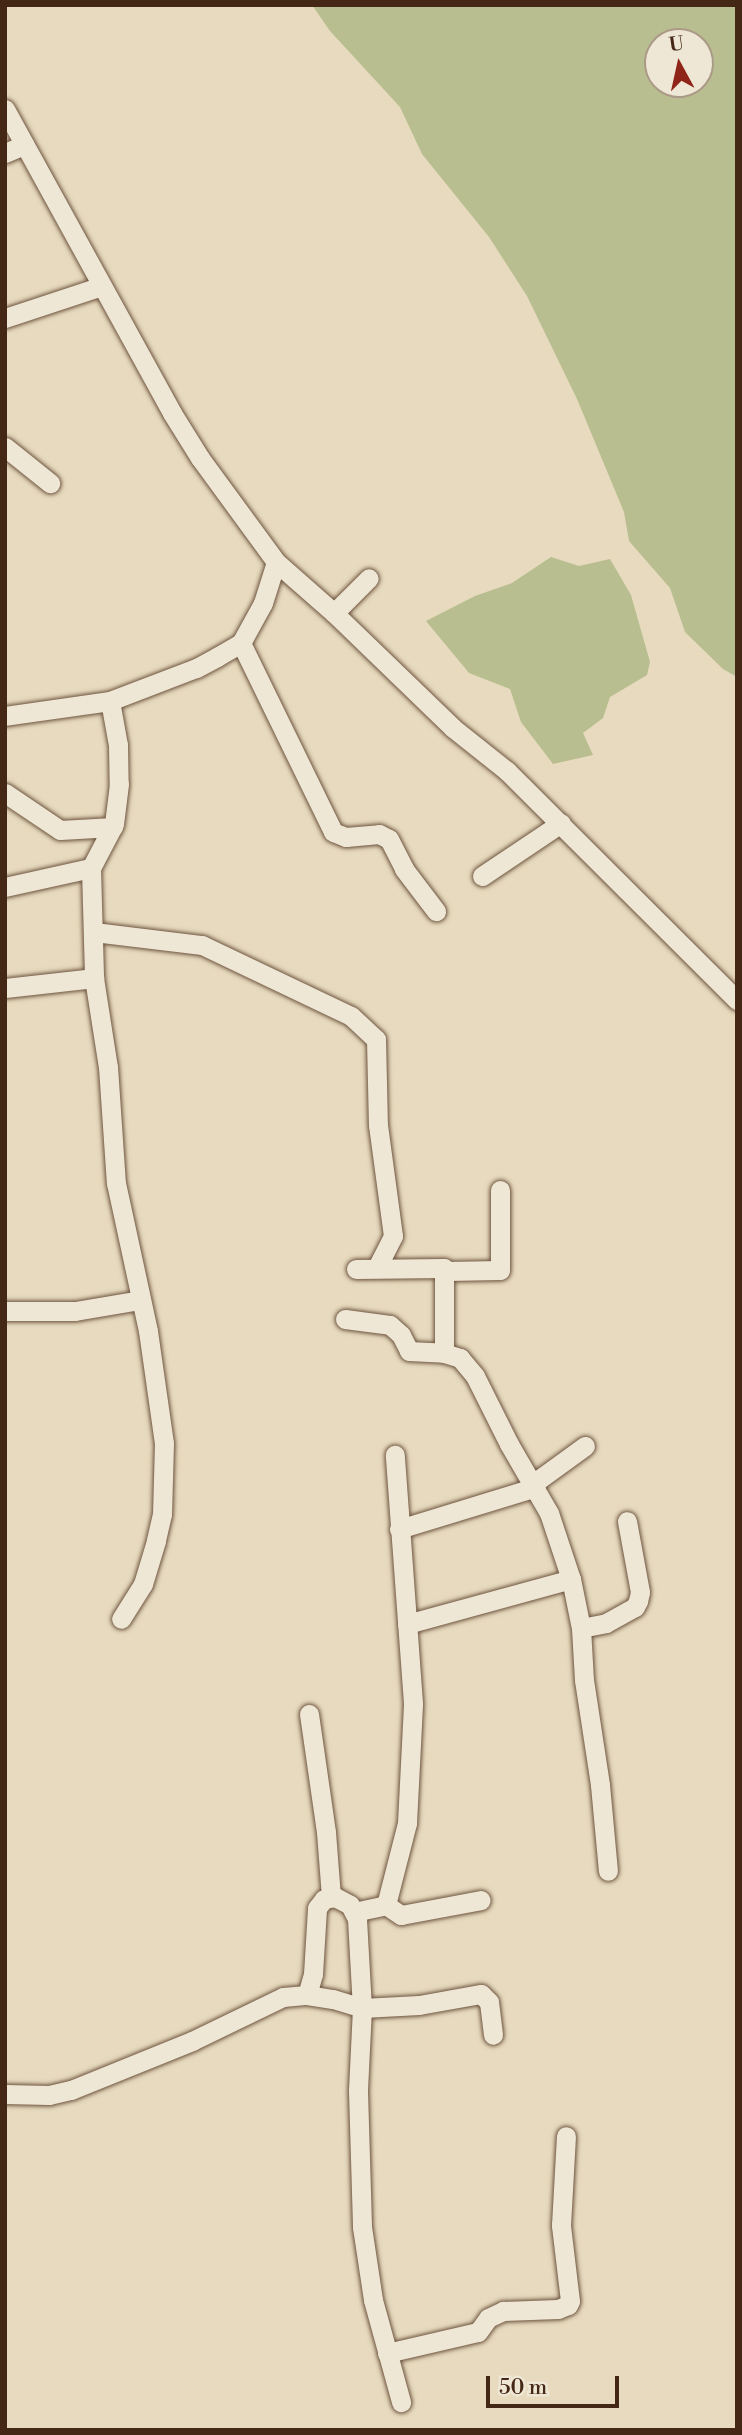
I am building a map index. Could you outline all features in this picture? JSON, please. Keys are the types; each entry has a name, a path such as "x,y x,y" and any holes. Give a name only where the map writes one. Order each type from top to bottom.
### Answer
{"street":[{"path":"5,109 200,458 276,562 334,613 453,728 507,771 737,1000"},
{"path":"5,153 24,145"},
{"path":"5,318 102,286"},
{"path":"5,447 50,483"},
{"path":"5,716 110,701 196,668 242,643 263,603 276,562"},
{"path":"334,613 369,578"},
{"path":"242,643 333,832 346,837 379,834 389,839 404,869 436,911"},
{"path":"110,701 120,770 113,827 92,868 94,978 108,1067 116,1183 163,1420 162,1514 142,1584 121,1619"},
{"path":"5,793 60,830 113,827"},
{"path":"482,876 561,823"},
{"path":"5,887 92,868"},
{"path":"94,932 202,945 351,1016 376,1039 378,1125 393,1236 377,1268"},
{"path":"5,988 94,978"},
{"path":"356,1269 500,1270 500,1190"},
{"path":"444,1353 446,1271"},
{"path":"5,1311 75,1311 141,1300"},
{"path":"345,1319 390,1325 401,1335 409,1351 444,1353 467,1363 549,1513 571,1579 581,1628 584,1680 600,1785 608,1871"},
{"path":"399,1529 535,1485 585,1446"},
{"path":"386,1905 407,1824 413,1703 395,1455"},
{"path":"581,1628 606,1623 635,1607 638,1601 640,1592 626,1521"},
{"path":"407,1624 571,1579"},
{"path":"309,1714 326,1832 331,1897"},
{"path":"307,1995 313,1974 317,1908 321,1901 331,1897 344,1900 354,1912 362,2008 358,2091 359,2202 366,2263 401,2402"},
{"path":"354,1912 386,1905 401,1915 481,1900"},
{"path":"5,2094 49,2095 71,2090 192,2040 274,2000 307,1995 333,1998 362,2008 419,2006 481,1994 489,2002 493,2035"},
{"path":"387,2353 478,2332 488,2318 503,2311 558,2309 568,2305 570,2301 561,2225 566,2136"}],"green space":[{"path":"312,5 737,5 737,677 723,669 685,632 670,588 629,541 624,512 577,399 527,296 489,237 422,154 400,107 330,31"},
{"path":"551,557 579,566 610,559 631,595 650,662 647,675 610,697 603,718 583,733 593,755 553,764 521,722 510,689 469,673 426,621 475,596 512,583"}]}
